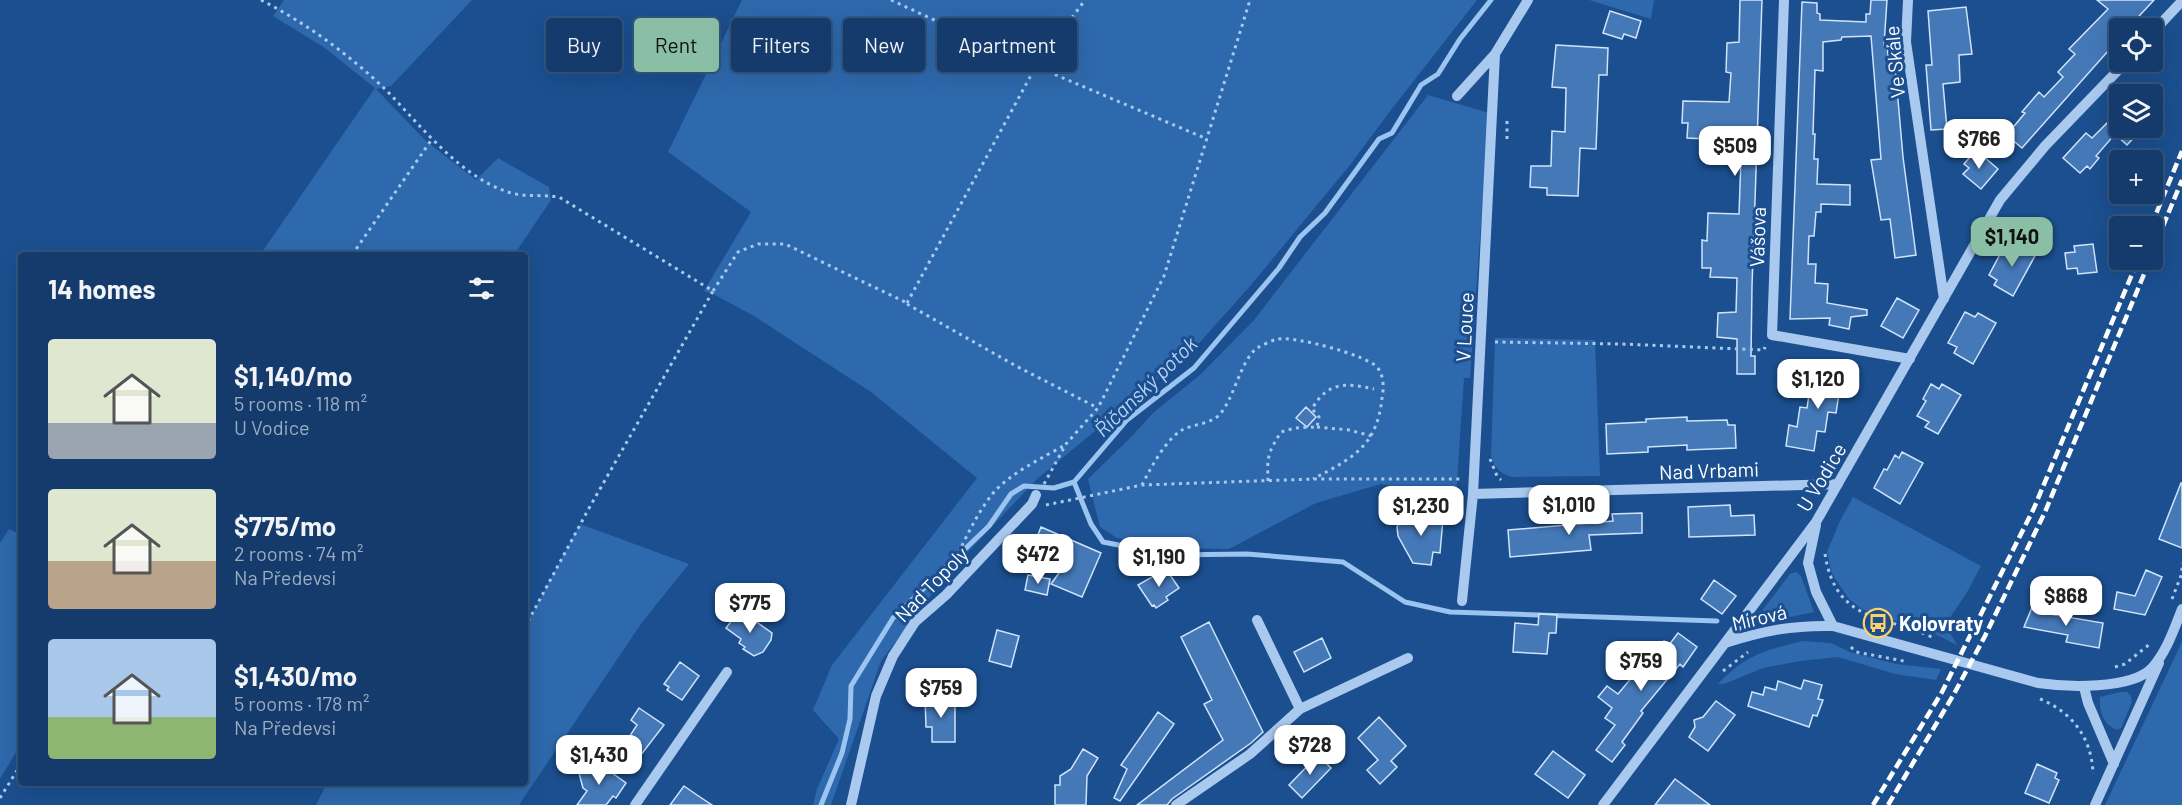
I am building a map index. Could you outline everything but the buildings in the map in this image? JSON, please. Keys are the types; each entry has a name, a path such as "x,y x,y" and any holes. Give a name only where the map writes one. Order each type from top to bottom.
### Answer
{"street":[{"path":"1457,96 1496,54 1528,0"},
{"name":"Vášova","path":"1772,335 1784,0"},
{"name":"Ve Skále","path":"1908,0 1906,42 1944,299"},
{"path":"2163,21 2182,1"},
{"name":"V Louce","path":"1462,601 1473,494 1496,54"},
{"name":"U Vodice","path":"1724,644 1816,522 2000,200 2045,146 2116,72"},
{"path":"1772,335 1910,359"},
{"name":"Nad Vrbami","path":"1473,494 1838,484"},
{"name":"Nad Topoly","path":"851,805 876,696 893,656 915,622 946,595 1034,500"},
{"path":"1816,522 1808,563 1816,592 1833,626"},
{"path":"2095,805 2182,609"},
{"path":"1257,620 1300,709"},
{"name":"Mírová","path":"1603,805 1724,644 1753,634 1801,625 1833,626 2038,683 2084,687 2134,678 2151,669 2166,648"},
{"path":"1176,805 1250,753 1300,709 1408,658"},
{"path":"636,805 728,672"},
{"path":"2084,687 2088,703 2115,764"}],"path":[{"path":"261,0 285,13 346,56 385,90 432,139 475,176 504,191 525,196 559,197 714,291"},
{"path":"891,0 937,21"},
{"path":"1072,18 1085,0"},
{"path":"1050,474 1066,444 1098,408 1164,276 1250,0"},
{"path":"907,303 1033,72"},
{"path":"1050,72 1208,139"},
{"path":"1506,147 1507,115"},
{"path":"354,252 432,139"},
{"path":"528,621 584,517 714,291 738,252 758,244 784,244 907,303 1016,366 1098,408"},
{"path":"1491,342 1622,344 1764,350 1772,335"},
{"path":"1142,485 1151,468 1180,431 1217,418 1226,407 1235,383 1256,349 1276,339 1294,339 1362,357 1376,366 1381,374 1384,387 1381,410 1372,436 1359,451 1341,465 1313,479"},
{"path":"1317,427 1319,417 1312,409 1322,394 1349,384 1374,389"},
{"path":"1268,481 1269,451 1281,432 1295,428 1317,427 1349,430 1372,436"},
{"path":"965,543 977,517 995,491 1028,466 1066,444"},
{"path":"1488,450 1491,465 1502,480"},
{"path":"1034,500 1046,506 1142,485 1313,479 1473,480"},
{"path":"2171,603 2182,573 2182,563"},
{"path":"1846,641 1856,652 1906,662"},
{"path":"2109,669 2126,664 2153,642"},
{"path":"1723,671 1739,657 1753,649"},
{"path":"2034,696 2065,712 2076,723 2091,756 2093,777"},
{"path":"0,798 18,769"}],"shaded area":[{"path":"284,0 472,0 391,86 376,89 426,141 476,180 498,158 549,187 551,200 516,252 262,252 375,88 325,48 273,16"},
{"path":"742,0 1477,0 1350,165 1251,285 1193,350 1037,479 948,573 881,661 831,805 813,805 817,789 839,739 813,710 832,665 977,478 871,392 754,316 704,291 751,212 668,152 707,72 719,72 719,47 731,23 731,72 831,72 831,18 733,18"},
{"path":"1589,0 1654,0 1651,19"},
{"path":"1428,95 1489,113 1470,378 1464,378 1456,497 1381,484 1316,503 1229,549 1163,548 1117,538 1100,527 1088,479 1153,413 1201,374 1254,320"},
{"path":"1495,338 1595,340 1600,476 1512,477 1501,472 1496,466 1491,455"},
{"path":"1853,497 1981,566 1966,594 1944,626 1957,645 1937,635 1862,609 1849,599 1832,574 1827,552"},
{"path":"580,524 689,564 643,621 519,805 316,805 326,786 528,786 528,621"},
{"path":"9,529 18,534 18,749 0,779 0,543"},
{"path":"1796,572 1801,576 1814,612 1762,623 1758,616 1790,574"},
{"path":"1802,641 1831,643 1850,652 1896,664 1941,669 1936,680 1895,674 1838,657 1763,668 1724,684 1718,684 1737,666 1756,655"},
{"path":"2182,641 2182,805 2105,805 2173,661"},
{"path":"2127,692 2132,702 2121,728 2117,730 2105,721 2100,707 2100,697"}],"waterway":[{"name":"Říčanský potok","path":"821,805 842,753 850,719 851,686 893,618 989,526 1011,494 1024,486 1054,488 1074,482 1127,420 1194,368 1279,268 1300,237 1325,213 1379,139 1392,133 1421,85 1438,74 1460,39 1491,0"},
{"path":"1074,482 1091,524 1103,542 1170,555 1247,554 1343,562 1405,602 1450,612 1717,621"}],"railway":[{"path":"2155,216 2182,151"},
{"path":"2163,226 2182,180"},
{"path":"1873,805 1942,692 2034,508 2134,270"},
{"path":"1888,805 1954,694 2045,512 2146,270"}],"place":[{"name":"Kolovraty","path":"1878,623"}]}
